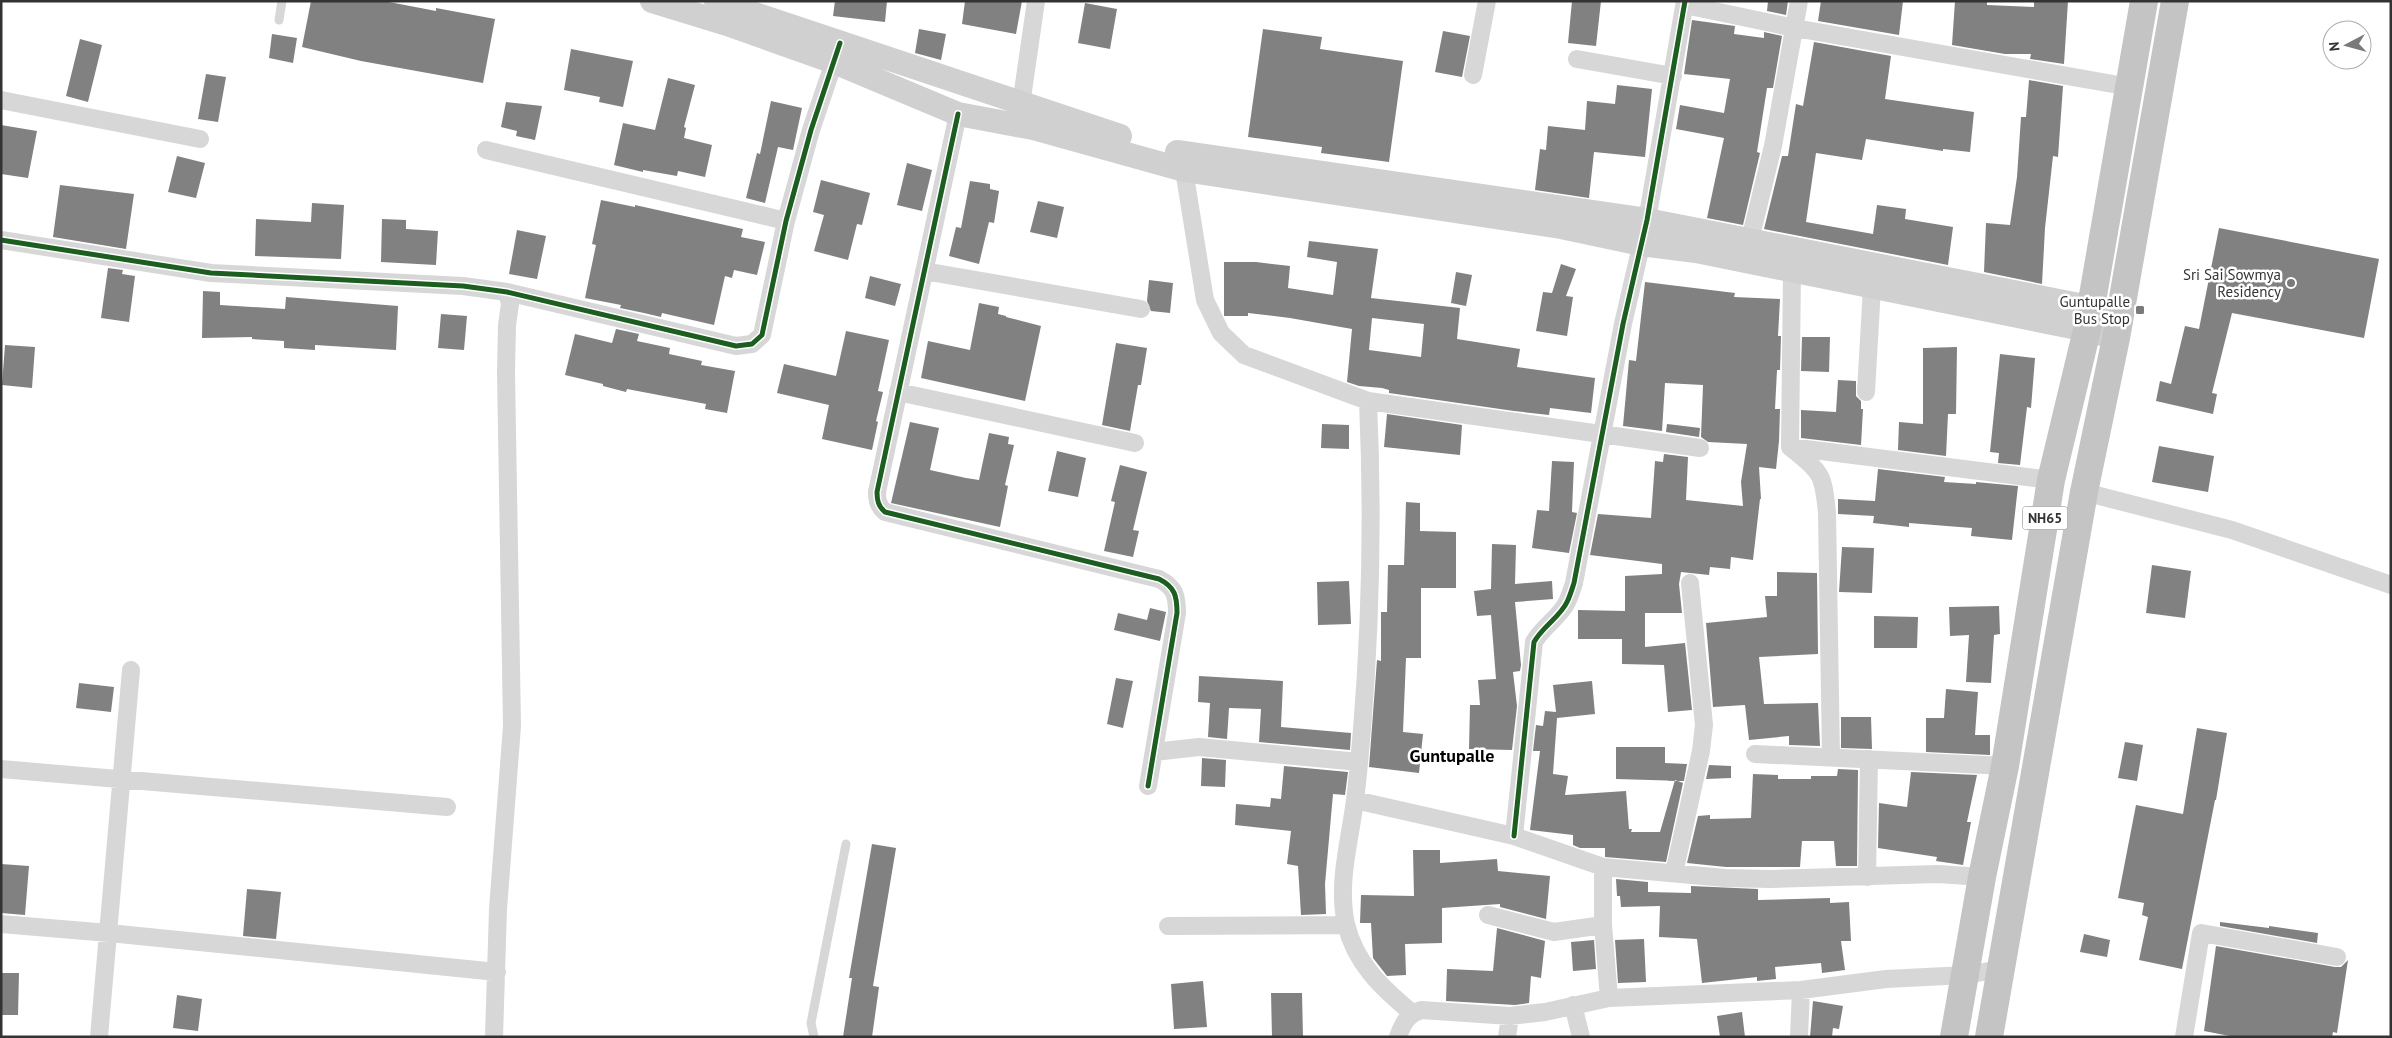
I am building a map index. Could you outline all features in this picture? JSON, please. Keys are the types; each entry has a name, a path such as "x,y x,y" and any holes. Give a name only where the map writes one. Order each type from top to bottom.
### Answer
{"highway":[{"name":"NH65","path":"1954,1037 1982,877 2005,766 2051,480 2089,319 2144,1"},
{"name":"NH65","path":"1989,1037 2084,492 2118,326 2175,1"}],"main road":[{"path":"652,1 726,8 837,52 958,114 1033,128 1184,170 1562,227 1642,244 1696,251 1748,251 1792,271 1872,287 2089,319"},
{"path":"837,52 1021,104 1138,142 1185,154 1647,220 1748,251 2118,326"}],"street":[{"path":"1021,104 1036,1"},
{"path":"1473,75 1487,1"},
{"path":"1748,251 1773,146 1799,1"},
{"path":"1514,836 1534,642 1541,630 1559,613 1567,602 1574,582 1632,282 1647,220 1685,3 1795,28 2130,87"},
{"path":"1,240 211,274 463,286 507,292 736,346 752,344 762,335 786,220 811,130 837,52"},
{"path":"1577,59 1673,76"},
{"path":"1,100 200,139"},
{"path":"958,114 877,492 880,507 885,512 1159,579 1169,584 1177,600 1177,613 1148,786"},
{"path":"486,150 786,220"},
{"path":"1184,170 1205,300 1221,332 1244,355 1368,401 1700,448"},
{"path":"1792,271 1790,447 1820,472 1824,487 1827,513 1831,756"},
{"path":"924,272 1141,308"},
{"path":"1866,392 1872,287"},
{"path":"494,1037 490,972 498,909 512,726 506,372 507,325 510,304 507,292"},
{"path":"898,392 1135,443"},
{"path":"1368,401 1373,497 1370,603 1359,762 1343,877 1342,902 1346,925 1354,948 1369,974 1412,1013"},
{"path":"1790,447 2051,480"},
{"path":"2084,492 2232,530 2391,585"},
{"path":"1674,873 1701,752 1704,725 1690,583"},
{"path":"99,1037 132,670"},
{"path":"1154,752 1200,747 1359,762"},
{"path":"1756,754 1831,756 2005,766"},
{"path":"1867,877 1869,759"},
{"path":"1,769 447,807"},
{"path":"1355,800 1514,836 1603,867 1770,879 1938,874 1982,877"},
{"path":"1603,867 1603,925 1610,998"},
{"path":"1488,915 1554,932 1603,925"},
{"path":"1,924 109,933 490,972"},
{"path":"1168,926 1346,925"},
{"path":"2184,1037 2201,933 2337,957"},
{"path":"1398,1037 1406,1019 1412,1013 1421,1010 1510,1016 1545,1012 1610,998 1801,990 1886,979 1966,975 2000,970"},
{"path":"1799,1037 1801,990"},
{"path":"1573,1005 1581,1037"},
{"path":"1507,1037 1510,1016"}],"lane":[{"path":"279,20 282,1"},
{"path":"814,1037 811,1023 846,844"}],"building":[{"path":"311,1 384,1 436,11 436,8 495,19 483,83 361,61 302,47"},
{"path":"835,1 887,1 885,22 833,16"},
{"path":"965,1 1022,1 1016,34 962,24"},
{"path":"1572,1 1601,1 1596,46 1568,43"},
{"path":"1768,1 1788,1 1786,15 1767,11"},
{"path":"1821,1 1903,1 1899,35 1818,21"},
{"path":"1955,1 1987,1 1987,5 2034,7 2034,1 2068,1 2064,64 2030,59 2031,54 2005,54 1952,45"},
{"path":"1085,3 1117,9 1110,49 1078,43"},
{"path":"1692,20 1735,26 1734,34 1764,38 1764,32 1782,36 1773,88 1767,88 1757,152 1760,153 1743,225 1707,218 1724,138 1676,129 1680,105 1724,113 1730,79 1684,74"},
{"path":"919,29 946,34 941,60 915,53"},
{"path":"1263,29 1322,37 1320,49 1403,61 1389,162 1321,153 1322,147 1248,137"},
{"path":"1443,31 1470,36 1462,77 1435,72"},
{"path":"272,34 297,38 293,63 269,58"},
{"path":"80,39 102,45 88,102 66,96"},
{"path":"1814,42 1891,56 1885,99 1974,112 1970,152 1943,149 1943,151 1866,139 1862,160 1816,153 1806,222 1873,234 1877,205 1906,209 1905,219 1953,227 1948,265 1764,229 1782,156 1788,156 1796,104 1803,106"},
{"path":"571,49 633,61 623,107 599,102 600,97 564,90"},
{"path":"206,74 226,77 218,122 198,119"},
{"path":"668,78 695,85 684,127 686,128 684,138 712,145 705,177 678,171 677,176 643,170 643,172 614,165 623,123 655,130"},
{"path":"2029,80 2063,86 2058,157 2053,156 2045,228 2042,284 1984,272 1986,223 2010,225 2017,177 2021,117 2026,117"},
{"path":"1617,85 1652,89 1645,157 1594,152 1589,198 1535,190 1540,149 1546,150 1548,126 1585,130 1587,101 1615,104"},
{"path":"771,101 802,108 793,150 778,147 765,203 746,198 757,153 760,154"},
{"path":"506,102 542,106 535,140 516,136 517,131 501,127"},
{"path":"1,125 37,131 28,178 1,174"},
{"path":"177,156 205,163 196,198 168,192"},
{"path":"907,163 932,170 922,211 897,205"},
{"path":"821,180 870,193 862,225 857,224 848,260 814,251 824,215 813,212"},
{"path":"970,181 990,184 990,189 999,191 994,223 989,222 979,264 949,256 956,227 961,228"},
{"path":"60,185 134,194 126,249 53,237"},
{"path":"601,200 635,207 635,205 743,229 741,237 765,242 757,275 734,270 732,278 725,276 714,325 662,313 661,317 620,308 621,305 585,298 596,245 592,244"},
{"path":"1038,201 1064,207 1057,238 1030,232"},
{"path":"312,203 344,205 341,259 255,256 256,219 311,222"},
{"path":"382,219 406,220 406,229 438,231 436,265 381,262"},
{"name":"Sri Sai Sowmya Residency","path":"2219,228 2379,259 2364,338 2232,313 2212,393 2217,394 2213,414 2156,401 2160,381 2171,384 2185,326 2199,329"},
{"path":"517,230 546,236 537,279 509,274"},
{"path":"1309,241 1378,249 1371,298 1460,308 1457,339 1520,349 1517,367 1595,378 1591,413 1550,408 1549,415 1514,411 1389,393 1389,390 1382,388 1359,386 1347,382 1352,329 1248,313 1248,316 1224,316 1224,262 1256,262 1290,266 1288,288 1333,295 1337,262 1307,257","holes":["1372,318 1424,324 1421,357 1369,350"]},
{"path":"1561,264 1576,269 1566,296 1573,297 1567,336 1536,331 1543,292 1552,293"},
{"path":"108,268 123,270 122,274 135,276 129,322 101,318"},
{"path":"1456,272 1472,275 1466,306 1451,303"},
{"path":"870,276 901,284 895,306 865,298"},
{"path":"1149,280 1173,283 1170,313 1151,311 1147,301"},
{"path":"1645,282 1735,293 1734,297 1780,299 1778,336 1781,336 1780,370 1777,370 1775,409 1780,409 1779,441 1776,469 1759,467 1761,499 1753,560 1731,557 1730,569 1710,567 1709,575 1681,572 1679,584 1682,613 1645,613 1645,647 1685,643 1692,710 1668,712 1664,665 1622,664 1622,639 1578,639 1578,610 1625,611 1625,576 1662,574 1662,564 1590,555 1598,514 1651,518 1655,461 1663,462 1664,454 1688,457 1686,500 1743,506 1741,482 1747,444 1708,442 1701,437 1703,385 1665,383 1662,431 1623,426 1629,360 1636,361"},
{"path":"203,291 220,292 220,305 285,309 286,297 398,306 396,350 315,345 315,350 284,348 284,341 252,339 252,337 202,338"},
{"path":"979,303 999,307 998,314 1006,317 1041,326 1025,401 921,378 928,341 970,350"},
{"path":"441,314 467,316 464,350 438,348"},
{"path":"616,329 639,334 637,341 670,348 669,354 702,361 701,365 735,371 727,413 705,409 706,404 627,389 626,392 603,386 603,384 565,375 575,334 612,343"},
{"path":"846,331 889,340 878,391 883,392 872,450 822,439 829,405 777,393 784,364 836,376"},
{"path":"1802,337 1830,337 1829,372 1801,371"},
{"path":"1116,343 1147,348 1141,385 1138,385 1130,431 1102,425"},
{"path":"5,345 35,347 32,388 2,385"},
{"path":"1957,347 1956,414 1948,414 1946,456 1898,450 1899,422 1923,424 1923,348"},
{"path":"2000,354 2035,358 2031,408 2027,407 2020,465 1998,463 1999,453 1990,452"},
{"path":"1838,380 1856,381 1856,396 1861,401 1861,409 1863,409 1861,445 1801,438 1801,410 1836,412"},
{"path":"1387,414 1462,425 1460,455 1384,447"},
{"path":"910,422 939,428 930,470 979,480 989,433 1009,437 1008,444 1014,445 1005,485 1008,486 1000,527 891,503"},
{"path":"1322,424 1349,425 1349,449 1321,448"},
{"path":"1667,424 1700,428 1699,437 1666,432"},
{"path":"2159,446 2214,456 2208,492 2152,482"},
{"path":"1057,451 1086,458 1078,497 1048,491"},
{"path":"1552,461 1574,462 1572,512 1577,513 1569,553 1532,548 1537,510 1549,511"},
{"path":"1120,465 1147,472 1133,530 1139,531 1133,557 1104,551 1115,502 1111,501"},
{"path":"1878,469 1945,477 1944,482 1976,484 1976,482 2018,486 2012,540 1971,536 1972,528 1909,523 1909,527 1873,523 1874,516 1838,514 1838,499 1875,501"},
{"path":"1406,502 1420,503 1420,531 1456,532 1456,588 1421,588 1421,658 1406,658 1403,732 1423,734 1419,773 1369,767 1377,660 1381,661 1381,612 1387,612 1388,565 1404,565"},
{"path":"1492,544 1516,545 1515,584 1552,581 1553,599 1515,602 1521,665 1520,671 1513,672 1517,706 1512,750 1469,749 1470,705 1480,705 1478,680 1496,679 1491,615 1477,616 1474,591 1491,589"},
{"path":"1842,547 1874,548 1872,593 1839,592"},
{"path":"2152,565 2191,571 2185,618 2146,613"},
{"path":"1777,572 1817,573 1818,654 1759,657 1764,704 1818,703 1820,746 1789,745 1789,736 1749,740 1745,705 1713,707 1706,623 1767,617 1765,596 1777,596"},
{"path":"1349,581 1351,624 1318,625 1317,582"},
{"path":"1999,606 2000,634 1994,635 1991,683 1966,682 1969,635 1950,636 1949,607"},
{"path":"1150,608 1166,612 1160,641 1114,630 1118,613 1147,620"},
{"path":"1874,616 1918,617 1917,648 1874,648"},
{"path":"1199,676 1283,681 1281,727 1351,733 1350,750 1259,742 1261,709 1229,708 1227,739 1208,737 1210,703 1198,702"},
{"path":"1116,678 1133,681 1123,728 1107,724"},
{"path":"1592,681 1595,714 1557,718 1553,774 1568,776 1565,795 1626,791 1629,829 1632,829 1631,832 1660,832 1675,780 1683,783 1666,862 1605,857 1605,848 1580,848 1573,845 1573,835 1530,830 1540,751 1533,751 1536,725 1543,726 1545,711 1556,712 1553,685"},
{"path":"79,683 114,687 111,712 76,708"},
{"path":"1946,689 1978,692 1975,735 1990,735 1990,755 1926,752 1926,718 1944,718"},
{"path":"1841,717 1871,717 1872,749 1841,748"},
{"path":"2197,728 2227,733 2216,800 2182,969 2139,960 2148,917 2142,915 2144,903 2118,898 2136,805 2183,814"},
{"path":"2125,742 2143,745 2137,781 2118,778"},
{"path":"1616,747 1665,747 1665,763 1687,764 1684,781 1616,779"},
{"path":"1202,758 1226,760 1225,787 1201,786"},
{"path":"1709,765 1731,766 1731,778 1706,779"},
{"path":"1284,766 1348,772 1345,795 1333,794 1325,884 1326,914 1301,915 1298,866 1287,864 1291,831 1235,825 1236,804 1270,807 1271,798 1281,799"},
{"path":"1838,769 1858,770 1857,866 1836,866 1834,841 1802,841 1800,867 1726,867 1687,863 1698,816 1710,815 1710,819 1751,818 1753,774 1778,775 1778,779 1811,779 1811,776 1837,776"},
{"path":"1911,772 1977,775 1967,822 1971,822 1963,865 1936,861 1937,857 1878,848 1879,803 1907,807"},
{"path":"872,844 896,848 873,986 879,987 872,1037 843,1037 852,978 849,978"},
{"path":"1413,850 1440,850 1440,863 1497,859 1498,871 1550,876 1546,919 1500,907 1500,904 1442,908 1442,943 1405,944 1406,975 1387,976 1373,958 1371,923 1360,923 1361,895 1414,896"},
{"path":"1,864 29,866 25,915 1,913"},
{"path":"1616,879 1648,882 1648,892 1691,893 1691,886 1758,889 1758,900 1830,898 1830,903 1849,902 1851,941 1841,941 1845,970 1822,973 1821,963 1775,967 1776,979 1757,981 1757,977 1702,983 1697,939 1659,937 1660,906 1621,907 1620,896 1617,896"},
{"path":"247,889 281,892 276,939 243,936"},
{"path":"2220,922 2318,933 2317,943 2220,926"},
{"path":"1497,928 1545,941 1541,978 1531,976 1529,1003 1515,1005 1446,1001 1447,969 1493,971"},
{"path":"2084,934 2110,940 2107,957 2080,952"},
{"path":"1644,939 1646,982 1618,983 1615,940"},
{"path":"1594,940 1596,969 1573,971 1571,942"},
{"path":"2216,946 2335,967 2341,967 2348,960 2337,1033 2333,1032 2332,1037 2235,1037 2204,1031"},
{"path":"1,973 19,973 18,1015 1,1015"},
{"path":"1203,981 1207,1027 1174,1029 1171,984"},
{"path":"1271,993 1302,993 1303,1037 1272,1037"},
{"path":"177,995 202,999 198,1031 173,1028"},
{"path":"1813,1001 1843,1006 1839,1029 1833,1028 1832,1037 1810,1037"},
{"path":"1742,1012 1745,1037 1720,1037 1717,1016"}],"cycle path":[{"path":"1514,836 1534,642 1564,607 1574,583 1623,324 1647,220 1685,1"},
{"path":"1,240 211,273 463,286 507,292 736,346 752,344 762,335 786,221 811,130 840,43"},
{"path":"958,114 877,492 878,503 885,512 1159,579 1169,585 1176,597 1177,613 1148,786"}],"place":[{"name":"Sri Sai Sowmya Residency","path":"2291,283"},
{"name":"Guntupalle Bus Stop","path":"2140,310"}],"district":[{"name":"Guntupalle","path":"1452,755"}]}
